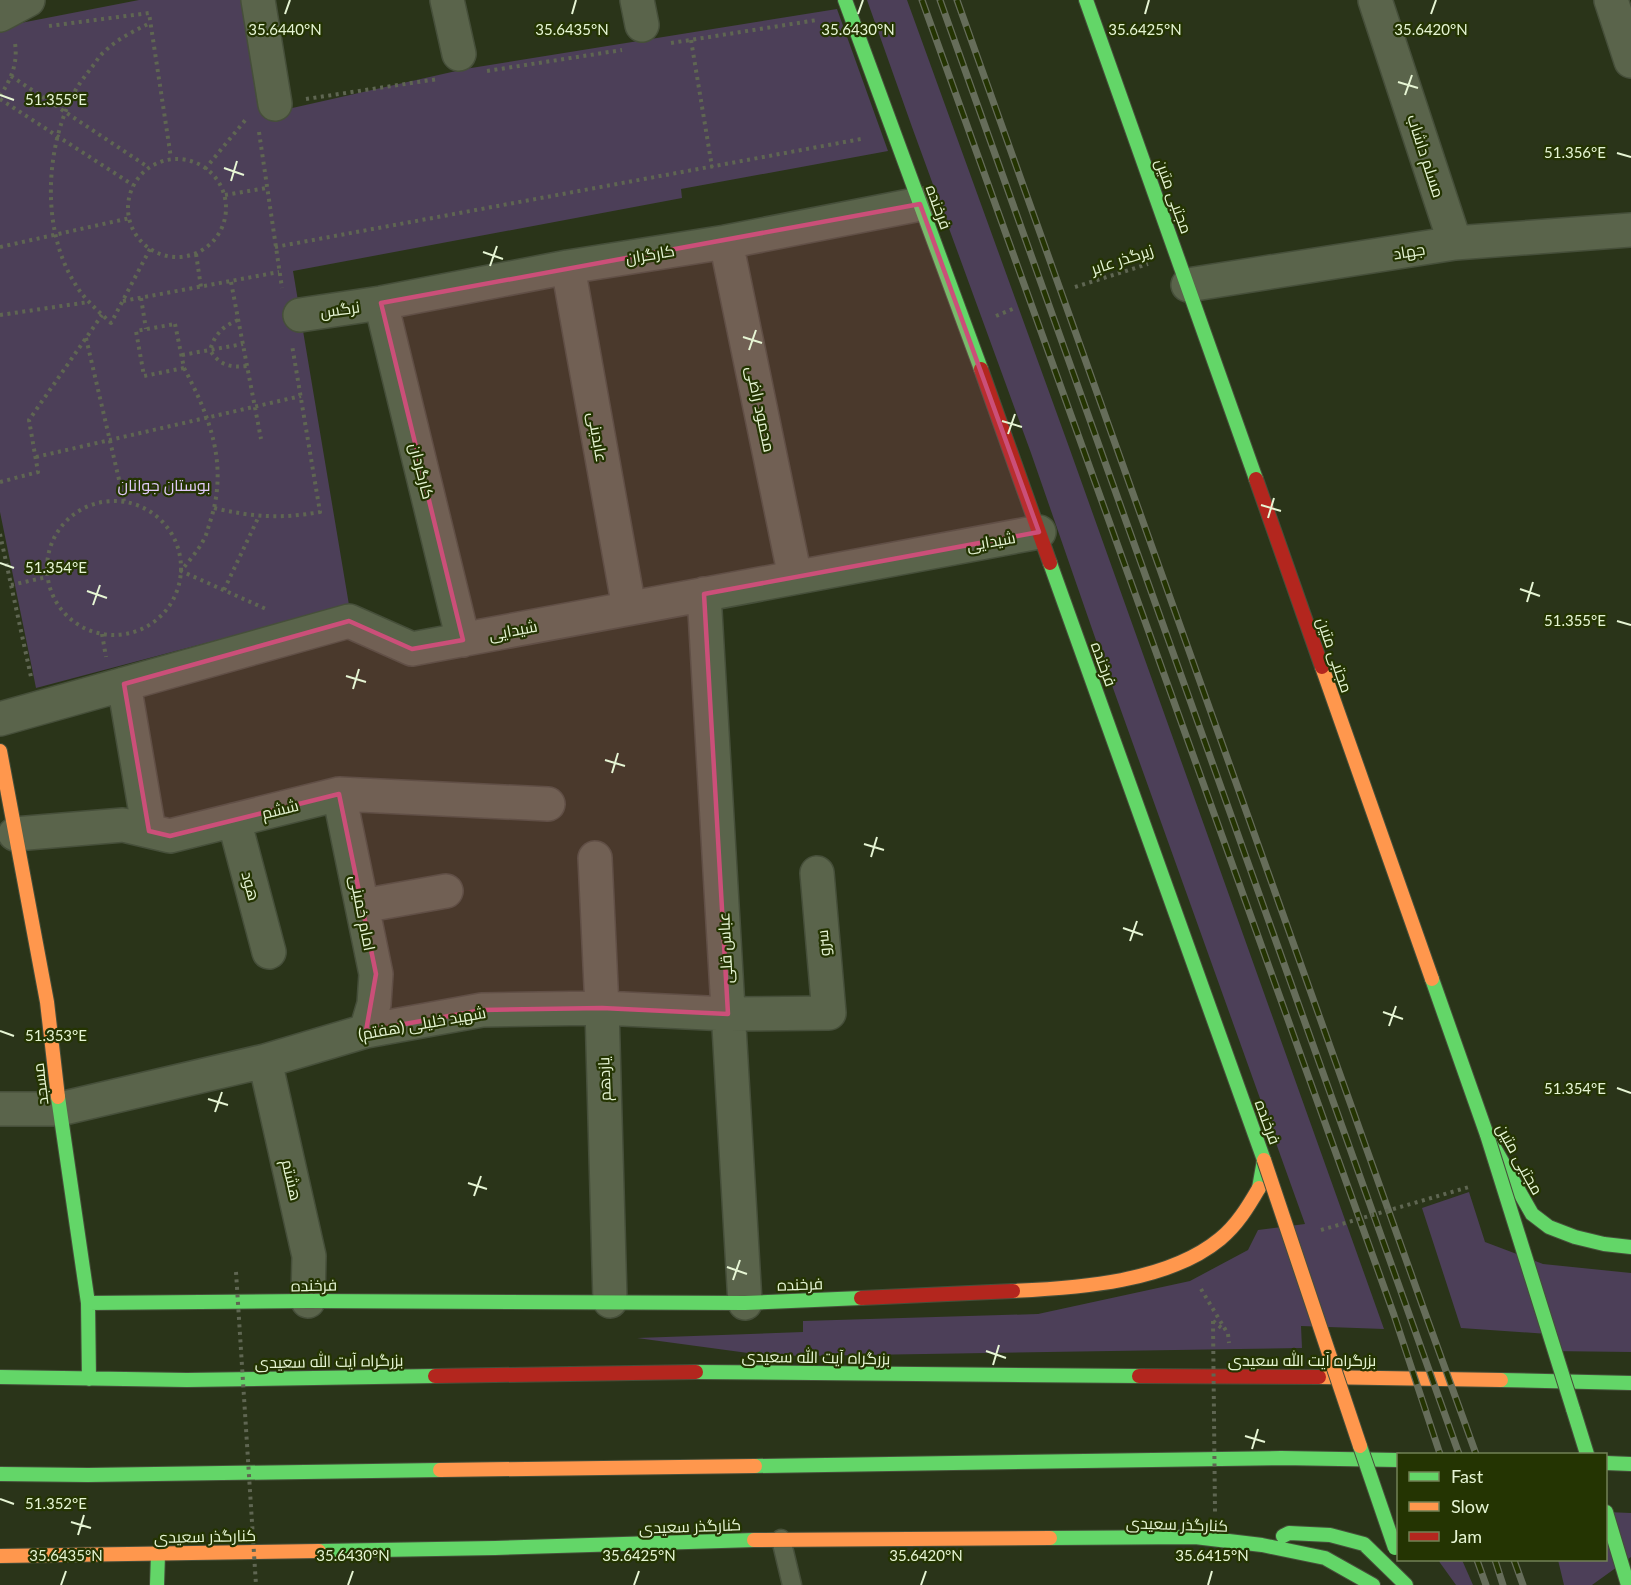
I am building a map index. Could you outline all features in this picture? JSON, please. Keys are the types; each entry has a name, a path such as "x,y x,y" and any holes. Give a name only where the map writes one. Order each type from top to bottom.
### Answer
{"main road":[{"name":"فرخنده","path":"88,1303 610,1301 745,1303 1043,1290 1123,1281 1185,1261 1220,1239 1245,1213 1259,1188 1264,1160 970,338 845,0"},
{"name":"مجتبی متین","path":"1086,0 1487,1135 1532,1214 1549,1227 1575,1237 1631,1247"},
{"name":"مسجد","path":"0,751 47,1002 88,1303 89,1379"},
{"path":"1487,1135 1586,1453"},
{"path":"1264,1160 1397,1552"},
{"name":"بزرگراه آیت الله سعیدی","path":"0,1377 188,1380 641,1372 1393,1377 1631,1383"},
{"path":"0,1474 88,1475 1281,1458 1397,1460"},
{"path":"1607,1463 1631,1464"},
{"path":"1607,1518 1628,1585"},
{"path":"1262,1545 1289,1533 1330,1535 1364,1544 1407,1585"},
{"name":"کنارگذر سعیدی","path":"0,1556 495,1548 781,1539 1195,1537 1262,1545 1325,1558 1373,1585"},
{"path":"157,1585 158,1554"},
{"path":"1400,1561 1407,1585"}],"street":[{"path":"7,27 28,0"},
{"path":"258,0 266,106"},
{"path":"447,0 463,68"},
{"name":"مسلم داشاب","path":"1375,0 1455,243"},
{"path":"1611,0 1631,61"},
{"name":"کارگران","path":"381,303 568,267 726,242 920,204"},
{"name":"جهاد","path":"1188,285 1455,243 1631,230"},
{"name":"محمود راضی","path":"726,242 795,577"},
{"name":"عابدینی","path":"568,267 628,608"},
{"name":"نرگس","path":"291,316 381,303"},
{"name":"کارگردان","path":"381,303 462,639"},
{"name":"شیدایی","path":"0,719 116,675 314,631 349,621 412,649 1039,532"},
{"name":"عباس قلی","path":"704,594 745,1303"},
{"path":"116,675 149,831"},
{"name":"ششم","path":"15,834 123,825 170,836 339,794 548,804"},
{"name":"امام خمینی","path":"339,794 376,975 374,1004 366,1031"},
{"name":"هود","path":"234,820 269,952"},
{"name":"یازدهم","path":"595,858 602,1008 610,1301"},
{"name":"سرو","path":"817,873 829,1012"},
{"path":"362,906 446,891"},
{"name":"شهید خلیلی (هفتم)","path":"0,1109 60,1109 265,1061 366,1031 482,1010 602,1008 728,1014 829,1012"},
{"name":"هشتم","path":"265,1061 309,1256 308,1301"}],"lane":[{"path":"781,1539 792,1585"}],"path":[{"path":"47,26 149,13 171,158"},
{"path":"205,168 266,106 463,68 645,29 691,40 817,20"},
{"path":"150,23 128,33 104,52 72,96 57,137 51,202 55,235 74,283 89,302 111,323 150,249"},
{"path":"7,27 15,67 0,98 133,185"},
{"path":"691,40 712,167"},
{"path":"11,76 148,167"},
{"path":"214,508 260,516 297,516 320,512 301,396 291,316 279,272 266,188 266,106"},
{"path":"275,247 869,138"},
{"path":"171,158 194,161 214,174 225,195 226,219 215,240 196,254 172,257 150,249 134,232 127,209 133,185 148,167 171,158"},
{"path":"225,195 266,188"},
{"path":"0,247 130,218"},
{"path":"196,254 201,287"},
{"name":"زیرگذر عابر","path":"1075,286 1177,255"},
{"path":"123,301 279,272"},
{"path":"231,282 261,439"},
{"path":"141,298 146,329"},
{"path":"0,315 89,302"},
{"path":"0,482 38,472 29,420 102,315"},
{"path":"210,350 218,332 238,320"},
{"path":"181,571 204,540 214,508 217,477 216,450 207,418 184,368 175,324 136,331 144,376 184,368"},
{"path":"86,338 124,501"},
{"path":"182,355 243,344"},
{"path":"210,350 216,359 223,363 231,366 247,366"},
{"path":"36,458 301,396"},
{"path":"124,501 147,509 166,525 177,547 181,571 175,596 160,616 140,630 116,635 102,634 91,632 70,620 54,600 47,577 48,552 58,529 76,512 99,502 124,501"},
{"path":"224,590 260,516"},
{"path":"0,534 33,684"},
{"path":"181,571 314,631"},
{"path":"11,585 47,577"},
{"path":"102,634 116,675"},
{"path":"1311,1233 1472,1186"},
{"path":"1185,1261 1228,1334 1213,1321 1215,1512"},
{"path":"236,1272 256,1585"}],"highlighted area":[{"path":"920,204 1039,532 704,594 728,1014 602,1008 482,1010 366,1031 376,974 339,794 170,836 149,831 124,684 349,621 412,649 463,640 381,303"}],"green space":[{"name":"بوستان جوانان","path":"139,0 264,0 279,111 465,69 837,9 888,151 681,189 682,198 293,271 349,605 36,688 0,512 0,27"},
{"path":"867,0 907,0 1384,1329 1301,1326 1302,1348 800,1356 748,1353 637,1338 803,1332 803,1321 1038,1314 1190,1281 1248,1250 1258,1230 1305,1224"},
{"path":"1469,1192 1485,1242 1543,1264 1631,1273 1631,1352 1548,1351 1548,1334 1461,1328 1422,1208"},
{"path":"1607,1512 1631,1513 1631,1557 1592,1585 1564,1585 1558,1561 1607,1561"},
{"path":"1439,1561 1462,1561 1473,1585 1456,1585"}],"railway":[{"path":"922,0 1394,1315 1440,1453"},
{"path":"940,0 1459,1453"},
{"path":"957,0 1476,1453"},
{"path":"1477,1561 1486,1585"},
{"path":"1495,1561 1503,1585"},
{"path":"1514,1561 1523,1585"}],"traffic: fast":[{"path":"845,0 981,369"},
{"path":"1086,0 1256,479"},
{"path":"1050,563 1264,1160 1259,1188"},
{"path":"1432,979 1487,1135 1532,1214 1549,1227 1575,1237 1631,1247"},
{"path":"58,1097 88,1303 89,1379"},
{"path":"1487,1135 1573,1409"},
{"path":"88,1303 308,1301 745,1303 861,1298"},
{"path":"696,1372 1139,1376"},
{"path":"0,1377 187,1380 435,1376"},
{"path":"1501,1380 1631,1383"},
{"path":"1573,1409 1587,1453"},
{"path":"1360,1446 1395,1548"},
{"path":"755,1466 1281,1458 1397,1460"},
{"path":"1607,1463 1631,1464"},
{"path":"0,1474 440,1470"},
{"path":"1607,1515 1628,1585"},
{"path":"1283,1536 1289,1533 1330,1535 1364,1544 1406,1585"},
{"path":"1050,1538 1195,1537 1262,1545 1325,1558 1373,1585"},
{"path":"319,1551 754,1540"},
{"path":"157,1585 158,1554"}],"traffic: slow":[{"path":"1322,667 1432,979"},
{"path":"0,751 47,1002 58,1097"},
{"path":"1264,1160 1360,1446"},
{"path":"1013,1291 1094,1285 1149,1274 1175,1265 1199,1253 1226,1234 1242,1215 1259,1188"},
{"path":"1319,1377 1501,1380"},
{"path":"440,1470 755,1466"},
{"path":"754,1540 1050,1538"},
{"path":"0,1556 319,1551"}],"traffic: jam":[{"path":"981,369 1050,563"},
{"path":"1256,479 1322,667"},
{"path":"861,1298 1013,1291"},
{"path":"435,1376 696,1372"},
{"path":"1139,1376 1319,1377"}]}
